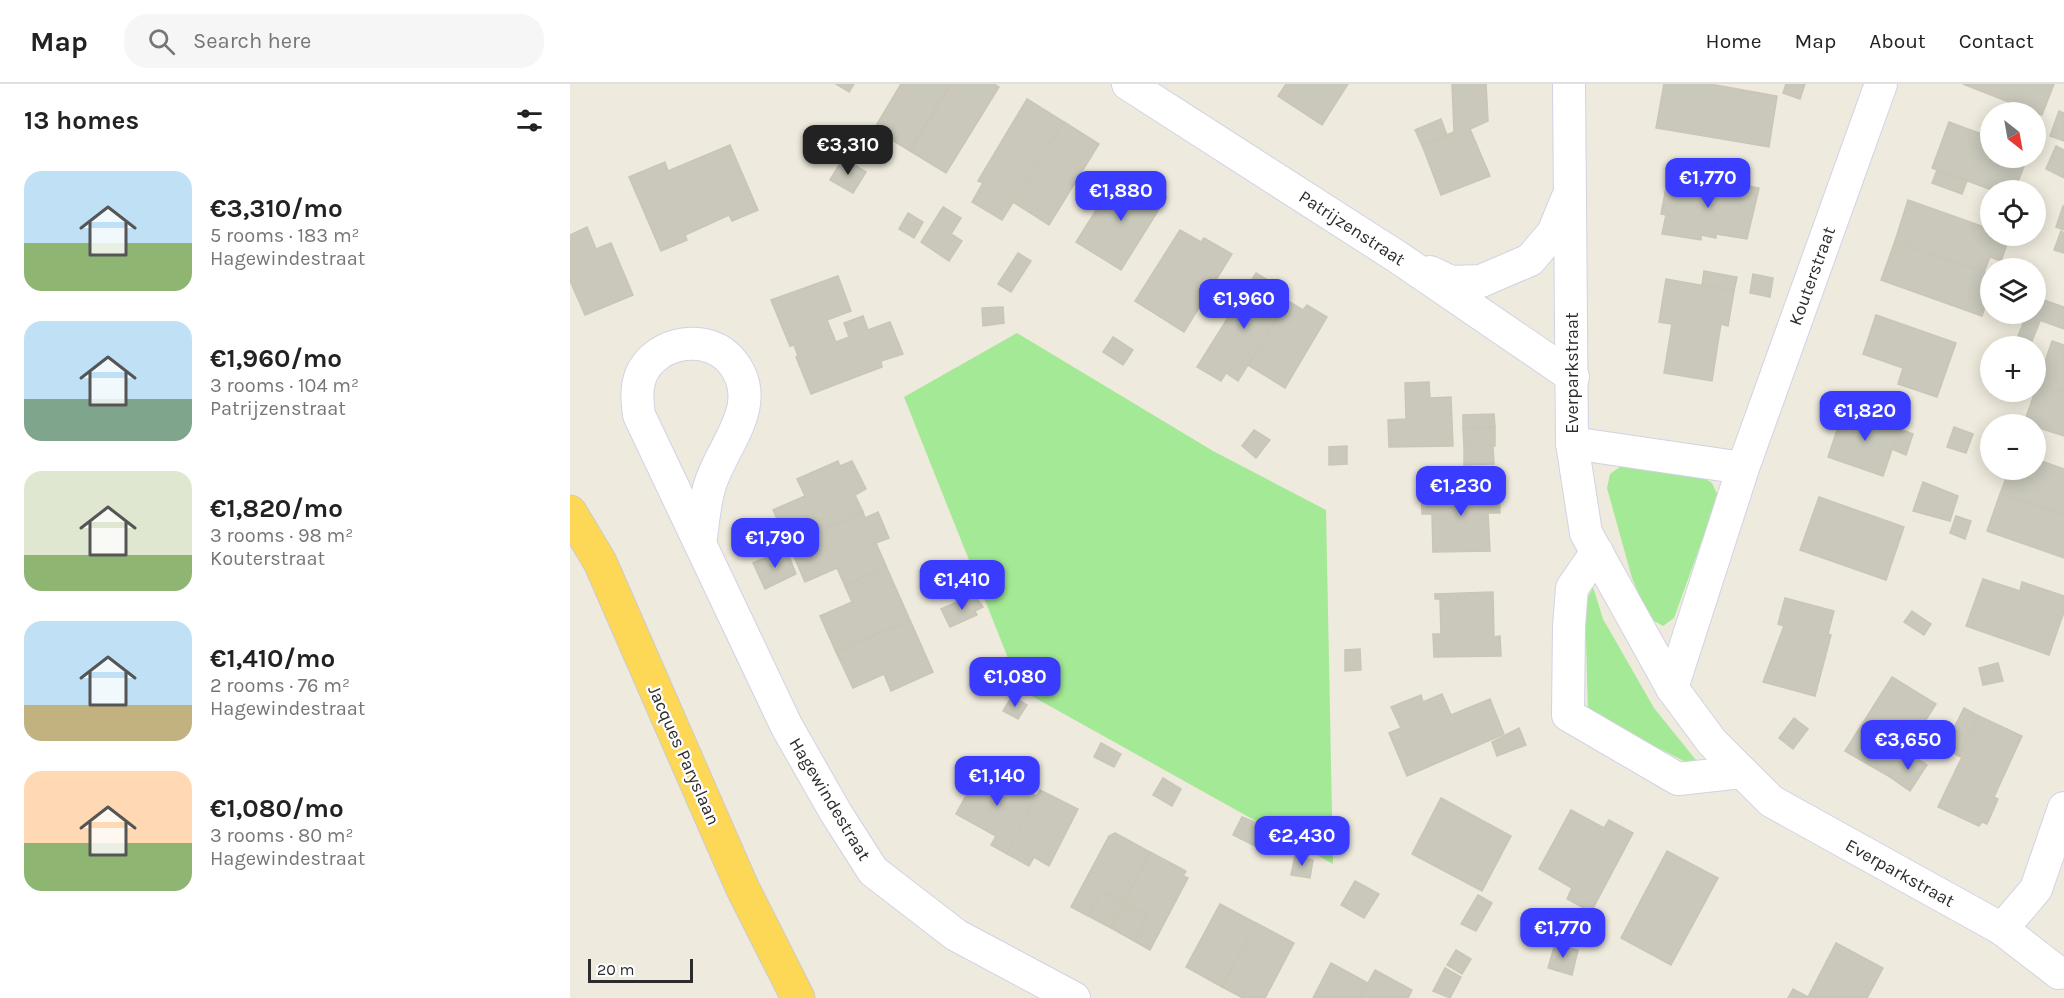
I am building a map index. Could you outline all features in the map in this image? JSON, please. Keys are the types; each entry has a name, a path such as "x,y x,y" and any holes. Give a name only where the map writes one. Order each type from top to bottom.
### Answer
{"highway":[{"name":"Jacques Paryslaan","path":"570,512 600,562 742,887 798,998"}],"street":[{"name":"Patrijzenstraat","path":"1128,84 1399,258 1573,377"},
{"name":"Everparkstraat","path":"1569,84 1572,443 1586,533 1672,687 1712,742 1771,801 2002,929 2057,980"},
{"name":"Kouterstraat","path":"1672,687 1743,468 1881,84"},
{"name":"Everparkstraat","path":"1399,258 1451,282 1481,280 1530,260 1553,233 1571,190"},
{"name":"Hagewindestraat","path":"700,544 710,485 740,422 746,402 743,381 732,362 715,348 695,343 674,345 655,356 642,373 636,393 639,415 700,544 787,727 836,813 873,871 956,934 1074,998"},
{"path":"1572,443 1743,468"},
{"path":"1597,552 1572,588 1569,626 1568,716 1678,779 1742,772"},
{"path":"2002,929 2036,889 2064,808"}],"green space":[{"path":"1017,333 1213,451 1326,510 1333,864 1030,695 1008,658 904,397"},
{"path":"1624,464 1699,475 1712,483 1718,496 1674,618 1663,626 1649,618 1632,578 1607,488 1610,474"},
{"path":"1593,587 1603,619 1654,708 1700,765 1688,763 1588,713 1585,603"}],"building":[{"path":"836,84 854,84 849,92"},
{"path":"901,84 951,84 910,151 874,129"},
{"path":"951,84 994,84 999,87 946,173 910,151"},
{"path":"1286,84 1348,84 1322,125 1278,96"},
{"path":"1452,84 1486,84 1488,121 1470,129 1490,176 1441,195 1422,145 1454,132"},
{"path":"1664,84 1710,84 1777,96 1769,147 1656,128"},
{"path":"1786,84 1805,84 1800,99 1783,93"},
{"path":"1963,84 2054,84 2046,105 2046,102 2009,102"},
{"path":"1027,99 1064,122 1002,220 972,202 983,183 978,181"},
{"path":"2059,111 2064,113 2064,141 2050,136"},
{"path":"1441,119 1447,135 1422,145 1415,130"},
{"path":"1064,122 1099,144 1049,225 1013,202"},
{"path":"1949,122 1980,133 1980,168 2023,168 2019,180 1980,180 1980,186 1932,168"},
{"path":"730,145 758,210 732,221 729,215 685,235 687,240 661,251 629,177 665,162 668,171"},
{"path":"2056,146 2064,150 2064,178 2046,169"},
{"path":"843,158 866,172 853,193 830,180"},
{"path":"1937,170 1967,181 1962,194 1932,183"},
{"path":"1117,177 1138,191 1143,183 1166,198 1121,270 1076,242"},
{"path":"1668,177 1720,186 1720,181 1759,188 1747,239 1716,234 1716,238 1701,235 1701,240 1662,234 1666,215 1661,214"},
{"path":"1908,200 1980,225 1980,246 2006,246 2002,258 1980,258 1980,271 1895,241"},
{"path":"943,207 961,218 951,234 962,241 949,261 921,242"},
{"path":"2064,207 2064,230 2056,227"},
{"path":"908,213 923,222 914,238 899,229"},
{"path":"587,227 596,249 611,243 633,295 585,315 570,281 570,235"},
{"path":"1180,230 1201,242 1204,238 1232,254 1184,332 1135,301"},
{"path":"2061,231 2064,233 2064,253 2054,250"},
{"path":"1895,241 1980,271 1980,315 1881,280"},
{"path":"1018,253 1031,261 1011,292 998,284"},
{"path":"1704,271 1737,277 1734,291 1702,285"},
{"path":"1256,273 1276,285 1273,291 1288,301 1238,381 1226,373 1221,381 1197,367"},
{"path":"1753,274 1773,278 1770,297 1750,293"},
{"path":"838,276 851,311 827,320 836,342 849,337 844,323 863,316 868,330 890,322 903,354 881,361 882,367 811,394 796,357 798,356 794,345 790,346 771,300"},
{"path":"1666,279 1734,291 1728,326 1721,324 1712,381 1664,373 1672,324 1659,322"},
{"path":"1288,301 1303,310 1307,305 1327,317 1285,388 1248,365"},
{"path":"2046,301 2064,307 2064,329 2046,322"},
{"path":"1003,307 1004,323 983,326 982,308"},
{"path":"1876,315 1956,343 1937,397 1898,384 1903,368 1863,354"},
{"path":"2023,324 2039,324 2034,336 2018,336"},
{"path":"1113,337 1133,350 1123,365 1103,352"},
{"path":"2052,341 2064,345 2064,392 2046,386 2046,359"},
{"path":"1429,382 1430,398 1451,397 1453,446 1389,447 1388,420 1406,419 1405,383"},
{"path":"2046,386 2064,392 2064,436 2046,430 2046,414 2027,414 2031,402 2046,402"},
{"path":"1850,409 1900,426 1883,476 1828,457 1838,427 1842,429"},
{"path":"1494,414 1495,427 1463,428 1463,415"},
{"path":"1495,427 1495,446 1464,446 1463,428"},
{"path":"1954,427 1973,434 1966,453 1947,447"},
{"path":"1899,429 1913,434 1906,455 1892,449"},
{"path":"1254,430 1270,440 1256,458 1242,446"},
{"path":"1347,446 1347,464 1329,465 1329,447"},
{"path":"1464,446 1493,446 1494,464 1464,465"},
{"path":"838,461 840,466 852,461 866,489 855,495 863,512 789,545 773,510 805,496 797,479"},
{"path":"2046,463 2064,469 2064,514 2000,494 2005,480 2046,480"},
{"path":"1923,482 1958,496 1950,521 1913,511"},
{"path":"1499,487 1500,513 1488,513 1490,551 1433,552 1432,514 1422,514 1421,489"},
{"path":"2000,494 2064,514 2064,558 1987,531"},
{"path":"1819,497 1904,527 1886,580 1800,550"},
{"path":"863,512 865,518 878,512 889,538 876,543 886,566 845,586 837,568 805,582 789,545"},
{"path":"1956,516 1971,521 1965,539 1950,533"},
{"path":"759,519 768,539 749,548 740,529"},
{"path":"786,549 796,574 765,589 753,563"},
{"path":"886,566 910,620 836,652 820,616 852,602 845,586"},
{"path":"1983,579 2020,591 2022,582 2064,596 2064,612 2049,655 1966,626"},
{"path":"1493,592 1494,637 1500,636 1501,656 1434,657 1433,634 1441,634 1440,599 1435,599 1435,594"},
{"path":"974,595 983,607 975,611 977,615 950,627 941,609"},
{"path":"1785,598 1834,611 1828,634 1831,635 1815,696 1763,682 1784,626 1778,624"},
{"path":"1912,611 1931,624 1924,635 1904,622"},
{"path":"910,620 933,672 891,691 884,674 853,688 836,652"},
{"path":"1360,649 1361,670 1345,671 1345,650"},
{"path":"1998,663 2003,681 1983,685 1979,668"},
{"path":"1892,677 1936,704 1890,777 1845,751"},
{"path":"1442,694 1451,715 1490,699 1504,734 1407,776 1389,733 1401,728 1391,707 1421,695 1423,702"},
{"path":"1012,696 1027,705 1018,719 1003,711"},
{"path":"1964,708 1979,716 1959,756 1944,748"},
{"path":"1979,716 2022,736 1994,797 1998,799 1987,824 1982,822 1979,826 1938,807 1962,757 1959,756"},
{"path":"1794,718 1808,729 1793,749 1779,738"},
{"path":"1519,728 1526,745 1497,756 1492,742"},
{"path":"1101,743 1121,754 1114,767 1094,757"},
{"path":"1906,751 1927,765 1910,791 1890,777"},
{"path":"982,766 1037,796 1007,854 991,845 996,836 956,814"},
{"path":"1163,778 1181,789 1172,806 1153,795"},
{"path":"1040,790 1078,809 1049,866 1034,857 1029,866 1007,854"},
{"path":"1441,798 1511,836 1482,891 1412,854"},
{"path":"1571,810 1604,828 1609,820 1633,833 1591,912 1567,899 1572,888 1539,869"},
{"path":"1242,817 1264,826 1255,846 1233,835"},
{"path":"1115,833 1150,852 1124,903 1102,891 1088,916 1071,907 1109,836"},
{"path":"1667,851 1718,878 1671,965 1621,938"},
{"path":"1150,852 1186,871 1183,876 1188,878 1150,950 1134,941 1147,915 1124,903"},
{"path":"1295,856 1313,860 1310,878 1291,875"},
{"path":"1355,881 1379,894 1364,918 1341,905"},
{"path":"1102,891 1124,903 1111,928 1088,916"},
{"path":"1478,895 1492,903 1476,931 1461,924"},
{"path":"1124,903 1147,915 1134,941 1111,928"},
{"path":"1220,904 1256,923 1222,987 1186,967"},
{"path":"1256,923 1294,943 1265,998 1243,998 1222,987"},
{"path":"1836,943 1883,968 1867,998 1788,998 1793,989 1808,997"},
{"path":"1555,944 1578,950 1572,975 1548,968"},
{"path":"1456,950 1471,959 1462,974 1447,965"},
{"path":"1331,963 1368,983 1360,998 1313,998"},
{"path":"1445,968 1461,977 1450,998 1433,991"},
{"path":"1375,970 1412,990 1408,998 1360,998"}]}
